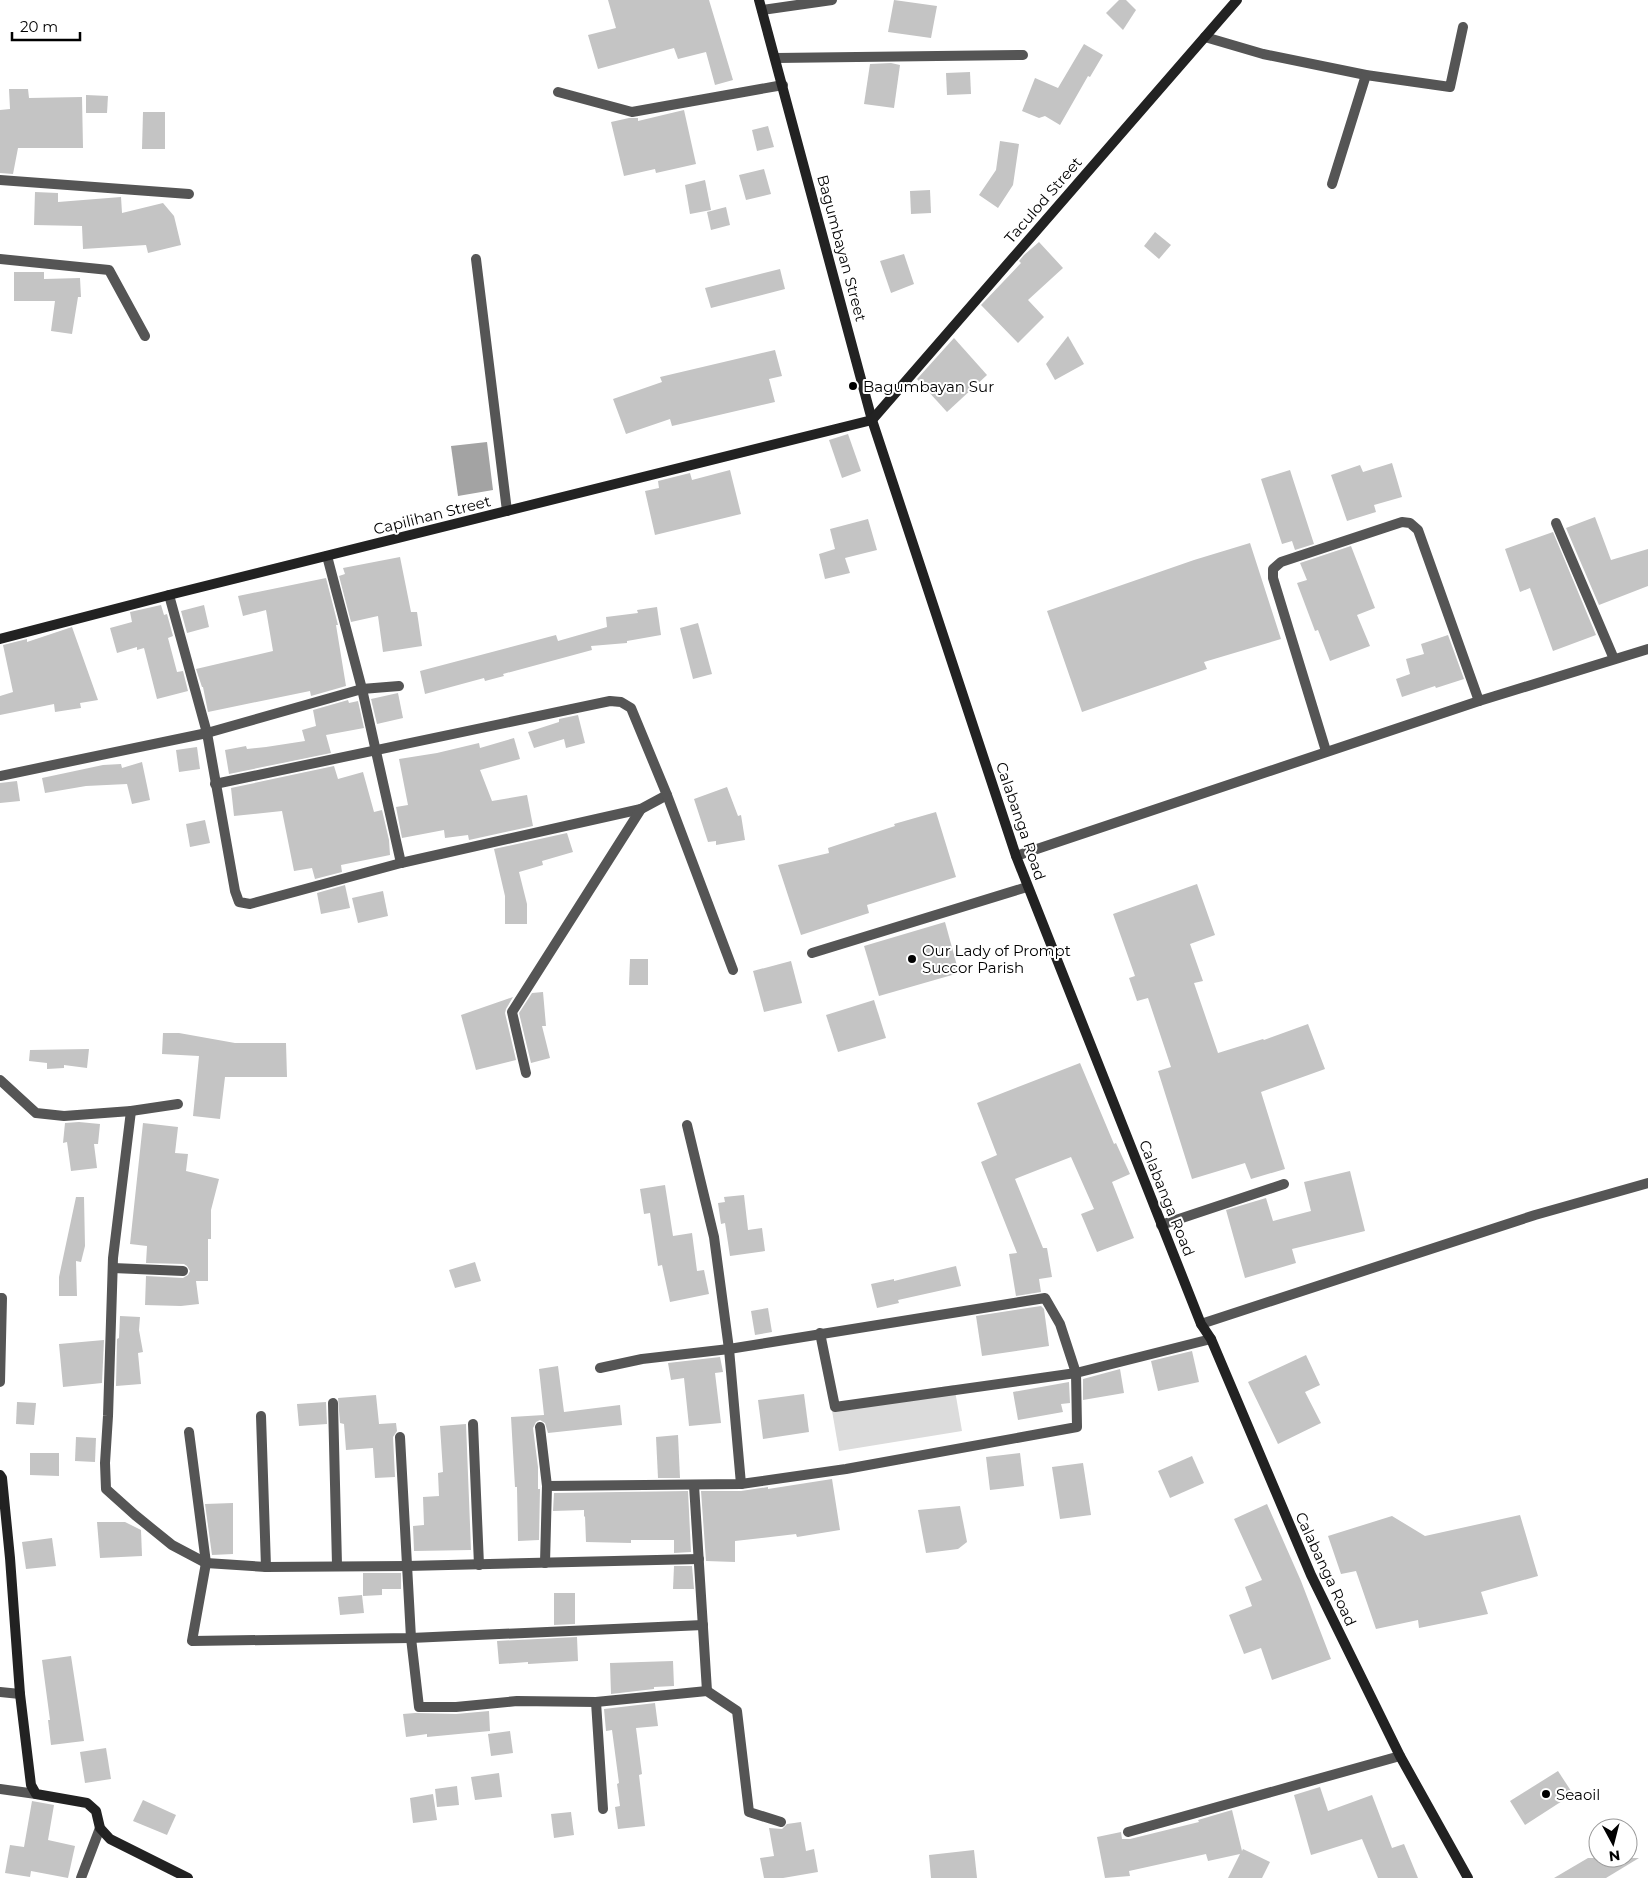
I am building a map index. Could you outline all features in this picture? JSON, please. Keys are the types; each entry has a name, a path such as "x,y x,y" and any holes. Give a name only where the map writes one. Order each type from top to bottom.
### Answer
{"main road":[{"name":"Taculod Street","path":"872,420 1237,0"},
{"name":"Bagumbayan Street","path":"761,5 872,420 899,503"},
{"name":"Capilihan Street","path":"0,639 872,420"},
{"name":"Calabanga Road","path":"899,503 1027,887 1201,1324 1211,1339 1311,1575 1400,1756 1468,1878"},
{"path":"0,1475 2,1478 5,1558 31,1785 36,1794 87,1803 96,1811 100,1828 110,1839 188,1878"}],"street":[{"path":"761,5 832,0"},
{"path":"1205,37 1263,54 1366,75 1450,87 1463,27"},
{"path":"776,58 1023,55"},
{"path":"1332,184 1366,75"},
{"path":"558,92 632,112 783,85"},
{"path":"0,180 189,194"},
{"path":"0,259 109,270 145,336"},
{"path":"476,259 507,512"},
{"path":"1326,752 1273,578 1273,569 1281,562 1402,522 1410,523 1418,530 1479,701"},
{"path":"1556,523 1614,659"},
{"path":"328,556 362,689 401,863"},
{"path":"169,596 207,733 235,891 239,902 250,904 401,863 642,809 667,795"},
{"path":"1016,856 1479,701 1648,649"},
{"path":"0,776 207,733 362,689 400,686"},
{"path":"215,784 610,701 621,702 631,708 667,795 733,970"},
{"path":"526,1074 512,1012 642,809"},
{"path":"812,953 1027,887"},
{"path":"0,1080 36,1113 64,1116 131,1111 178,1104"},
{"path":"131,1111 113,1268 105,1463 106,1489 172,1546 206,1563 266,1566 479,1565 699,1559"},
{"path":"687,1125 714,1237 729,1349 741,1484"},
{"path":"1201,1324 1535,1215 1648,1183"},
{"path":"1161,1224 1284,1184"},
{"path":"113,1268 183,1271"},
{"path":"0,1298 2,1298 0,1382"},
{"path":"547,1486 741,1484 846,1470 1077,1427 1076,1373 1060,1324 1045,1298 729,1349 642,1359 600,1368"},
{"path":"820,1333 835,1407 1076,1373 1211,1339"},
{"path":"333,1403 338,1565"},
{"path":"261,1416 266,1566"},
{"path":"473,1424 479,1565"},
{"path":"540,1427 547,1486 545,1563"},
{"path":"190,1432 206,1563 192,1641 411,1638 703,1626"},
{"path":"400,1437 411,1638 419,1707 456,1707 517,1702 596,1702 707,1691 737,1711 749,1812 781,1822"},
{"path":"694,1485 707,1691"},
{"path":"0,1692 20,1694"},
{"path":"596,1702 603,1809"},
{"path":"1128,1832 1400,1756"},
{"path":"0,1790 36,1794"},
{"path":"82,1878 100,1828"}],"shaded area":[{"path":"487,442 493,490 458,496 451,446"},
{"path":"954,1385 962,1431 839,1451 831,1405"}],"building":[{"path":"608,0 709,0 733,80 715,85 706,52 678,59 674,48 598,69 588,35 616,28"},
{"path":"894,0 937,6 931,38 888,32"},
{"path":"1119,0 1126,0 1136,10 1123,30 1106,13"},
{"path":"1084,44 1103,55 1090,77 1088,76 1060,125 1045,116 1039,118 1022,111 1035,78 1058,88"},
{"path":"891,63 900,65 894,108 864,104 870,64"},
{"path":"970,72 971,94 947,95 946,73"},
{"path":"9,89 28,89 29,98 82,97 83,148 18,148 13,174 0,173 0,110 10,109"},
{"path":"86,95 108,96 107,113 86,113"},
{"path":"684,110 696,164 656,173 655,169 624,176 611,122 629,118 638,118 638,121"},
{"path":"143,112 165,112 165,149 142,149"},
{"path":"768,126 774,147 757,151 752,130"},
{"path":"1000,141 1019,144 1013,185 998,208 979,195 996,170"},
{"path":"764,169 771,194 746,200 739,175"},
{"path":"705,180 711,210 690,214 685,185"},
{"path":"930,190 931,213 911,214 910,191"},
{"path":"35,192 58,193 58,202 121,197 122,213 163,203 174,216 181,245 148,253 146,245 83,249 82,226 34,225"},
{"path":"726,207 730,225 711,230 707,212"},
{"path":"1155,232 1171,245 1159,259 1144,246"},
{"path":"1039,242 1063,268 1028,300 1044,317 1018,343 981,305 1021,263 1019,261 1024,255"},
{"path":"904,254 914,284 891,293 880,261"},
{"path":"780,269 785,289 711,308 705,288"},
{"path":"14,272 44,272 44,279 80,278 81,297 78,297 72,334 51,331 55,301 14,301"},
{"path":"1068,336 1084,364 1055,380 1046,364"},
{"path":"954,338 987,375 947,412 917,379"},
{"path":"775,350 782,376 769,379 775,402 672,426 670,419 626,434 613,399 662,382 660,377"},
{"path":"848,434 861,471 842,478 829,440"},
{"path":"1392,463 1402,497 1374,505 1376,512 1347,521 1331,475 1360,465 1363,472"},
{"path":"730,470 741,514 655,535 645,491 659,488 658,481 690,473 692,480"},
{"path":"1290,470 1314,544 1295,550 1292,541 1282,544 1261,479"},
{"path":"1595,517 1611,560 1648,549 1648,586 1599,605 1566,528"},
{"path":"868,519 877,550 845,558 850,573 825,579 819,554 835,549 830,529"},
{"path":"1553,532 1596,635 1553,651 1530,588 1520,592 1505,549"},
{"path":"1250,543 1281,639 1204,662 1207,669 1082,712 1047,611 1194,560"},
{"path":"1351,546 1375,608 1357,615 1370,646 1330,661 1318,630 1315,631 1297,583 1307,580 1300,563"},
{"path":"400,557 411,612 417,612 422,646 383,652 378,616 351,622 339,576 345,574 343,568"},
{"path":"326,578 338,625 336,625 346,686 311,696 310,691 208,712 203,687 196,669 273,651 266,610 243,616 238,596"},
{"path":"161,605 164,615 167,614 173,636 168,638 177,672 183,671 188,691 157,699 144,648 137,650 137,647 117,653 110,628 132,622 130,612"},
{"path":"204,605 209,627 187,633 181,611"},
{"path":"657,607 661,635 627,641 627,643 591,646 592,650 503,674 504,676 485,681 484,678 425,694 420,671 556,635 558,641 607,627 606,617 638,613 637,610"},
{"path":"698,623 712,674 693,679 680,628"},
{"path":"72,627 98,700 80,703 81,708 55,712 54,704 0,715 0,696 13,692 3,645 27,639 27,642"},
{"path":"1448,635 1464,679 1402,697 1396,679 1410,674 1406,659 1424,654 1421,644"},
{"path":"398,693 403,718 377,724 371,699"},
{"path":"348,700 349,703 358,701 364,728 326,735 331,753 229,774 225,750 246,746 247,749 305,741 302,730 316,726 313,710"},
{"path":"578,715 585,743 566,748 564,739 534,748 528,732 559,722 559,719"},
{"path":"514,738 520,759 480,770 492,801 527,795 533,826 469,840 468,835 445,838 444,830 402,838 396,807 408,805 399,759 437,753 479,743 480,748"},
{"path":"197,747 200,769 179,772 176,750"},
{"path":"142,762 150,800 132,804 127,784 86,786 45,793 42,778 103,765 121,764 122,768"},
{"path":"334,766 338,779 363,772 374,812 382,810 389,840 390,855 341,865 342,872 315,879 312,868 294,871 282,811 234,816 231,788"},
{"path":"17,781 20,801 0,803 0,783"},
{"path":"727,787 738,816 741,815 745,840 716,845 716,841 708,842 694,799"},
{"path":"936,812 956,877 867,905 869,913 801,935 778,865 829,853 828,848 895,826 894,824"},
{"path":"205,820 210,843 190,847 186,824"},
{"path":"567,833 573,852 542,861 543,865 519,872 527,904 527,924 505,924 505,896 494,849"},
{"path":"1197,884 1215,935 1190,944 1203,981 1194,983 1218,1053 1264,1040 1308,1024 1325,1069 1261,1092 1285,1169 1251,1179 1245,1163 1192,1179 1158,1071 1171,1067 1148,998 1137,1001 1129,978 1135,976 1113,914"},
{"path":"345,885 350,908 321,914 317,893"},
{"path":"383,891 388,916 358,923 352,898"},
{"name":"Our Lady of Prompt Succor Parish","path":"945,922 959,973 879,996 864,946"},
{"path":"630,959 648,959 648,985 629,985"},
{"path":"791,961 802,1003 764,1012 753,971"},
{"path":"543,992 546,1026 542,1026 550,1058 531,1063 519,1013 532,993"},
{"path":"513,997 505,1013 516,1060 476,1070 461,1015"},
{"path":"874,1000 886,1038 838,1052 826,1015"},
{"path":"163,1033 179,1033 235,1043 286,1043 287,1077 225,1077 220,1119 193,1116 199,1056 162,1054"},
{"path":"89,1049 87,1068 64,1065 64,1068 47,1069 47,1063 29,1061 30,1050"},
{"path":"1080,1063 1114,1144 1116,1143 1130,1174 1112,1182 1134,1238 1097,1252 1081,1214 1094,1209 1071,1157 1015,1179 1043,1248 1047,1248 1052,1277 1039,1279 1041,1292 1016,1296 1009,1254 1017,1253 981,1162 997,1155 977,1103"},
{"path":"65,1123 100,1124 98,1144 94,1144 97,1168 71,1171 67,1142 63,1143"},
{"path":"143,1123 178,1127 175,1153 188,1154 186,1171 219,1179 211,1210 211,1239 208,1239 208,1281 196,1281 199,1304 181,1306 145,1305 146,1276 183,1278 190,1271 184,1264 146,1263 147,1246 130,1244"},
{"path":"1350,1171 1365,1231 1292,1249 1296,1263 1245,1278 1226,1210 1266,1198 1273,1221 1311,1211 1304,1182"},
{"path":"665,1185 673,1236 692,1233 697,1271 704,1270 709,1294 670,1302 662,1265 658,1266 650,1213 644,1214 640,1189"},
{"path":"744,1195 748,1230 762,1228 765,1251 730,1256 725,1223 721,1224 718,1203 725,1202 724,1197"},
{"path":"76,1197 84,1197 85,1246 81,1262 76,1261 77,1296 59,1296 59,1277"},
{"path":"475,1262 481,1281 455,1288 449,1270"},
{"path":"956,1266 961,1286 898,1300 899,1303 877,1308 871,1284 894,1279 894,1281"},
{"path":"1041,1306 1044,1309 1049,1346 982,1356 976,1316"},
{"path":"768,1308 772,1332 755,1335 751,1311"},
{"path":"120,1316 140,1317 139,1330 143,1352 138,1353 141,1384 116,1386 117,1339 119,1338"},
{"path":"104,1340 102,1383 63,1387 59,1344"},
{"path":"1192,1351 1199,1382 1158,1391 1151,1361"},
{"path":"1306,1355 1320,1385 1305,1392 1321,1423 1278,1444 1248,1382"},
{"path":"720,1357 723,1372 715,1373 721,1423 689,1426 684,1378 671,1380 668,1363"},
{"path":"558,1366 564,1412 620,1405 622,1425 548,1433 545,1423 540,1420 536,1422 533,1428 538,1467 538,1489 540,1489 539,1540 518,1541 517,1487 515,1487 511,1417 544,1415 539,1369"},
{"path":"1120,1369 1124,1393 1083,1400 1083,1379"},
{"path":"1069,1382 1070,1403 1061,1404 1063,1412 1018,1420 1013,1392"},
{"path":"804,1394 809,1432 763,1439 758,1400"},
{"path":"376,1395 379,1424 396,1423 397,1431 393,1437 395,1477 375,1478 373,1448 346,1450 344,1424 340,1423 338,1398"},
{"path":"17,1402 36,1403 34,1425 16,1424"},
{"path":"326,1402 327,1424 299,1426 297,1404"},
{"path":"466,1424 471,1550 414,1551 413,1526 424,1525 423,1497 439,1496 438,1473 443,1472 440,1426"},
{"path":"678,1435 680,1478 658,1478 656,1437"},
{"path":"76,1437 96,1438 95,1462 75,1461"},
{"path":"30,1453 59,1453 59,1476 30,1475"},
{"path":"1020,1453 1024,1486 990,1490 986,1457"},
{"path":"1192,1456 1204,1483 1170,1498 1158,1471"},
{"path":"1083,1463 1091,1515 1060,1519 1052,1467"},
{"path":"832,1479 840,1530 797,1537 796,1534 735,1541 735,1562 706,1561 701,1491 741,1491 768,1487 768,1489"},
{"path":"688,1491 691,1552 674,1553 674,1540 631,1540 631,1543 586,1542 584,1510 553,1511 554,1493"},
{"path":"233,1503 233,1554 212,1555 205,1504"},
{"path":"1267,1504 1301,1581 1331,1659 1272,1680 1261,1648 1244,1654 1229,1615 1252,1606 1245,1587 1262,1580 1234,1519"},
{"path":"960,1506 967,1542 958,1549 926,1553 918,1510"},
{"path":"1520,1515 1538,1576 1481,1592 1488,1614 1419,1628 1418,1620 1376,1629 1356,1571 1341,1574 1328,1536 1392,1516 1425,1536"},
{"path":"97,1522 125,1522 141,1530 142,1556 100,1558"},
{"path":"52,1538 56,1566 26,1569 22,1542"},
{"path":"674,1566 692,1566 694,1589 673,1589"},
{"path":"363,1573 401,1573 401,1589 382,1589 382,1595 363,1596"},
{"path":"554,1593 575,1593 575,1624 554,1625"},
{"path":"362,1595 364,1613 340,1615 338,1597"},
{"path":"577,1637 578,1661 499,1664 497,1641"},
{"path":"71,1656 84,1741 51,1745 48,1720 50,1720 42,1660"},
{"path":"673,1661 674,1686 654,1687 654,1689 611,1694 610,1663"},
{"path":"655,1703 658,1726 636,1728 642,1774 639,1775 645,1826 618,1829 615,1807 620,1806 617,1784 619,1783 612,1730 606,1731 604,1709"},
{"path":"489,1711 490,1731 406,1737 403,1714 456,1714"},
{"path":"510,1731 513,1753 491,1756 488,1734"},
{"path":"106,1748 111,1779 85,1783 80,1752"},
{"path":"1558,1771 1573,1794 1525,1825 1510,1801"},
{"path":"499,1773 502,1797 475,1800 471,1777"},
{"path":"457,1786 459,1805 437,1807 435,1789"},
{"path":"1320,1787 1328,1811 1372,1795 1392,1848 1404,1844 1418,1878 1378,1878 1362,1839 1311,1855 1294,1795"},
{"path":"433,1794 437,1820 413,1823 410,1798"},
{"path":"143,1800 176,1815 167,1835 133,1821"},
{"path":"32,1801 54,1805 48,1840 75,1846 68,1878 31,1871 30,1877 5,1873 10,1845 24,1847"},
{"path":"1232,1810 1242,1851 1243,1849 1270,1862 1262,1878 1228,1878 1240,1854 1208,1861 1206,1854 1129,1871 1130,1876 1105,1878 1097,1837 1121,1832 1122,1839 1130,1839 1199,1822 1198,1820"},
{"path":"571,1812 574,1835 554,1838 551,1814"},
{"path":"801,1822 806,1851 814,1849 818,1872 783,1878 764,1878 760,1858 774,1856 769,1828 782,1829 787,1824"},
{"path":"974,1850 977,1878 931,1878 929,1855"},
{"path":"1588,1858 1588,1868 1622,1868 1606,1878 1554,1878"}],"place":[{"name":"Bagumbayan Sur","path":"853,386"},
{"name":"Our Lady of Prompt Succor Parish","path":"912,959"},
{"name":"Seaoil","path":"1546,1794"}]}
